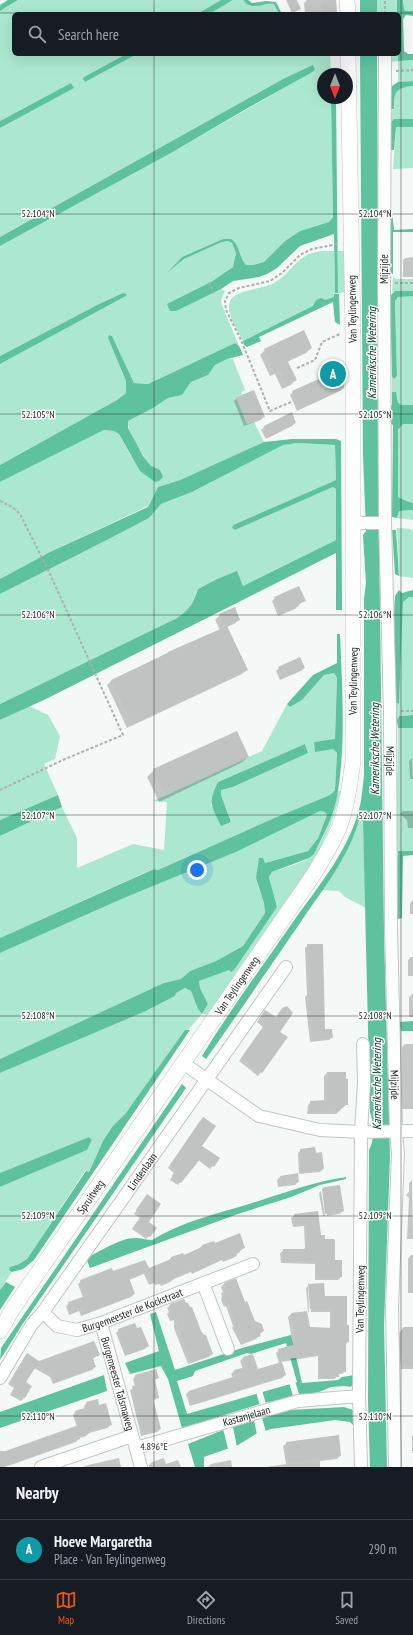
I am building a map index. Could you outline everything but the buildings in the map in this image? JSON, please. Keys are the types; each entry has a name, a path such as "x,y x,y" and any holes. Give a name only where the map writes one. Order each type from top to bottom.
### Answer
{"main road":[{"path":"347,0 348,12"},
{"name":"Van Teylingenweg","path":"183,1063 312,878 327,853 339,827 349,791 353,761 356,523 348,56"},
{"name":"Spruitweg","path":"0,1331 12,1310 183,1063"}],"street":[{"name":"Mijzijde","path":"385,56 384,283 386,426 384,523 390,711 393,1131 398,1153 392,1308 395,1467"},
{"path":"356,523 384,523"},
{"name":"Lindenlaan","path":"0,1378 32,1324 43,1312 286,967"},
{"name":"Van Teylingenweg","path":"361,1467 359,1396 366,1132 363,1044"},
{"path":"183,1063 259,1116 320,1130 366,1132 413,1131"},
{"name":"Burgemeester de Kockstraat","path":"43,1312 57,1326 77,1330 101,1323 253,1264"},
{"path":"203,1283 228,1350"},
{"name":"Burgemeester Talsmaweg","path":"101,1323 141,1467"},
{"name":"Kastanjelaan","path":"136,1448 298,1401 359,1396"},
{"path":"41,1467 132,1436"}],"path":[{"path":"385,0 385,12"},
{"path":"291,402 270,411 241,340 226,310 225,301 229,293 239,288 270,281 282,273 300,255 312,249 332,244 340,244"},
{"path":"209,282 214,293"},
{"path":"384,283 413,283"},
{"path":"297,368 315,360 322,342 337,334 353,335"},
{"path":"0,501 12,507 20,514 88,658 98,676 123,735 65,759 0,790"}],"shaded area":[{"path":"18,0 221,0 200,12 12,12 12,56 122,56 84,77 85,82 133,56 330,56 331,68 317,68 317,104 331,104 333,216 329,222 300,231 285,241 264,262 253,265 246,265 241,260 234,242 223,239 182,257 171,269 184,259 222,242 228,241 232,243 236,253 233,267 211,282 216,291 221,289 225,291 221,300 222,305 239,346 235,343 148,384 134,383 112,336 110,335 108,338 126,381 126,393 117,400 0,465 0,364 126,296 127,294 123,293 99,304 0,356 0,246 171,153 315,70 283,79 0,237 0,128 73,87 71,83 0,121 0,11"},
{"path":"233,0 243,0 246,3 274,4 278,12 212,12"},
{"path":"377,0 397,0 397,12 377,12"},
{"path":"403,0 413,0 413,11 406,11 404,9"},
{"path":"398,56 398,61 389,62 378,57"},
{"path":"413,60 413,81 398,82 398,61"},
{"path":"413,86 413,119 394,119 391,122 395,95 402,88"},
{"path":"396,127 413,127 413,168 393,169"},
{"path":"321,251 334,251 335,293 338,293 338,251 344,251 345,292 334,294 334,297 243,341 229,311 230,301 233,297 237,294 274,283 283,277 302,258"},
{"path":"393,277 396,279 413,279 413,291 395,291 392,293"},
{"path":"413,296 413,405 402,405 398,403 396,392 392,392 392,377 394,379 397,376 395,301 398,297"},
{"path":"227,359 233,359 245,390 241,392 242,394 236,397 247,424 254,422 264,442 180,480 158,487 148,506 50,552 0,579 0,482 104,430 114,431 119,434 131,456 151,466 133,438 128,421 168,398 182,395 191,382 208,375 215,365"},
{"path":"403,424 413,424 413,503 398,497 398,430"},
{"path":"298,443 335,445 336,480 233,525 232,528 235,530 333,487 336,489 336,540 243,586 237,572 217,579 198,589 190,606 177,618 0,704 0,594 149,518 161,504 192,492 283,445"},
{"path":"413,510 413,520 397,518 399,511"},
{"path":"397,528 411,529 413,532 413,578 399,576"},
{"path":"409,597 413,597 413,715 399,716 397,720 396,703 399,704 403,601"},
{"path":"334,673 337,678 335,740 314,742 333,749 337,753 335,790 330,795 158,870 153,869 0,938 0,836 62,807 77,838 77,868 133,844 164,850 167,802 153,801 262,751 287,704 290,707 302,700 324,675","holes":["305,744 308,753 233,787 221,789 221,795 231,821 211,806 218,782"]},
{"path":"29,706 48,715 60,736 55,759 44,764 58,795 0,820 0,720"},
{"path":"398,728 413,728 413,851 399,851 397,918 394,918 397,775"},
{"path":"338,791 341,791 328,831 309,869 209,1015 202,1014 208,1004 200,988 199,981 229,969 277,907 269,877 272,872 302,862 315,852 327,826"},
{"path":"320,811 325,812 327,815 318,838 308,851 265,863 256,878 264,903 265,913 243,946 216,961 190,971 181,979 164,984 0,1059 0,953 124,898 236,852"},
{"path":"359,820 363,821 366,908 345,897 339,891 322,890 343,858"},
{"path":"185,988 191,991 198,1009 202,1014 188,1030 126,1113 112,1127 103,1141 89,1172 85,1171 27,1259 10,1267 9,1270 12,1272 0,1290 0,1187 87,1150 92,1140 89,1137 0,1173 0,1073 146,1011 175,996 176,993"}],"water":[{"path":"8,0 18,0 0,11 0,5"},
{"path":"221,0 233,0 212,12 200,12"},
{"path":"243,0 248,0 252,3 266,1 276,2 281,12 278,12 274,4 254,6 246,4"},
{"path":"360,0 377,0 377,12 360,12"},
{"path":"397,0 403,0 404,9 406,11 413,11 413,16 406,15 403,19 404,51 408,54 413,54 413,60 398,61 398,56 401,56 401,12 397,12"},
{"path":"122,56 133,56 85,82 83,79 84,77"},
{"name":"Kameriksche Wetering","path":"360,56 377,56 379,404 392,405 392,392 396,392 398,403 402,405 413,405 413,424 403,424 398,430 398,497 413,503 413,510 399,511 397,518 392,517 393,425 390,423 379,531 384,933 390,1156 384,1325 387,1467 370,1467 368,1401 369,1150 373,1131 370,1112 363,821 359,820 341,861 242,1008 206,1059 202,1056 235,1005 324,880 342,850 357,818 364,776 364,599 366,583 363,535 366,531 363,455"},
{"path":"313,65 315,70 309,74 171,153 0,246 0,237 283,79"},
{"path":"413,81 413,86 402,88 397,92 394,99 394,109 390,109 390,94 392,86 398,82"},
{"path":"71,83 74,88 0,128 0,121"},
{"path":"331,104 336,104 338,293 335,293 334,234 300,246 277,268 267,274 259,277 233,281 221,289 176,311 170,311 167,304 211,282 233,267 236,253 232,243 228,241 222,242 184,259 168,272 182,257 223,239 231,239 236,245 246,265 253,265 264,262 285,241 300,231 329,222 333,217"},
{"path":"394,119 413,119 413,127 396,127 394,150 390,150 391,122"},
{"path":"392,212 394,230 413,229 413,232 393,232 393,274 391,274 390,213"},
{"path":"395,291 413,291 413,296 398,297 395,301 397,376 394,379 392,377 390,296"},
{"path":"123,293 127,294 126,296 0,364 0,356"},
{"path":"334,294 339,294 340,325 335,322 333,302 259,337 261,341 247,347 244,345 243,341 313,306 316,300 321,298 325,300 334,297"},
{"path":"109,335 112,336 134,383 148,384 235,343 239,346 243,355 227,359 215,365 208,375 191,382 182,395 168,398 128,421 128,428 143,456 151,466 160,470 163,477 159,481 155,482 140,471 119,434 114,431 104,430 0,482 0,465 117,400 126,393 126,381 108,338"},
{"path":"292,439 336,439 341,441 342,610 336,610 336,553 48,698 0,720 0,704 177,618 190,606 198,589 237,571 243,586 336,540 336,489 333,487 235,530 232,528 233,525 336,480 335,445 298,443 283,445 192,492 161,504 149,518 0,594 0,579 50,552 148,507 158,487 180,480 264,442"},
{"path":"392,530 396,530 399,576 395,574"},
{"path":"399,590 402,593 413,590 413,597 409,597 403,602 399,704 396,703 394,613 395,596"},
{"path":"337,634 340,634 343,732 337,799 332,815 314,854 309,858 272,872 269,877 277,907 234,970 231,972 229,970 199,981 200,988 208,1004 202,1014 198,1009 191,991 185,988 176,993 175,996 146,1011 0,1073 0,1059 164,983 181,979 190,971 216,961 243,946 265,913 264,903 256,878 259,858 263,858 265,863 308,851 318,838 327,815 325,812 320,811 236,852 124,898 0,953 0,938 154,869 158,870 330,795 335,790 337,753 333,749 315,752 314,742 335,739 337,678 334,673 324,675 302,700 290,707 287,704 313,675 337,663"},
{"path":"413,715 413,728 398,728 397,720 399,716"},
{"path":"305,744 308,753 233,787 221,790 221,795 231,822 221,826 212,804 213,795 218,782"},
{"path":"58,795 62,807 0,836 0,820"},
{"path":"398,851 413,851 413,855 403,856 402,918 399,919 397,918"},
{"path":"413,1021 413,1031 401,1031 399,1022"},
{"path":"185,1030 190,1030 34,1260 23,1269 12,1272 9,1270 10,1267 27,1259 86,1171 89,1172 103,1141 112,1127 126,1113"},
{"path":"182,1084 186,1088 22,1325 0,1360 1,1348"},
{"path":"89,1137 92,1140 87,1150 0,1187 0,1173"},
{"path":"346,1177 346,1179 320,1185 291,1197 238,1214 90,1268 86,1258 111,1245 130,1238 152,1240 175,1228 199,1219 309,1185"},
{"path":"6,1282 15,1287 0,1310 0,1290"},
{"path":"156,1312 175,1370 242,1348 291,1335 302,1383 338,1380 342,1377 354,1375 354,1382 351,1387 331,1387 319,1392 263,1403 182,1428 168,1379 161,1366 130,1374 125,1363 159,1351 150,1314","holes":["286,1343 297,1382 187,1414 177,1381 193,1376 195,1371 247,1353 251,1354"]},
{"path":"104,1375 107,1391 0,1428 0,1412"},
{"path":"344,1407 353,1410 356,1424 353,1425 350,1422 335,1420 271,1429 256,1434 238,1445 204,1457 204,1467 195,1467 188,1444 223,1430 290,1410"}],"pier":[{"path":"295,1381 300,1397 294,1399 289,1383"},
{"path":"262,1390 266,1404 260,1406 256,1392"},
{"path":"262,1418 266,1432 257,1435 254,1420"},
{"path":"233,1427 237,1447 228,1449 223,1429"}],"place":[{"name":"Hoeve Margaretha","path":"333,374"}]}
